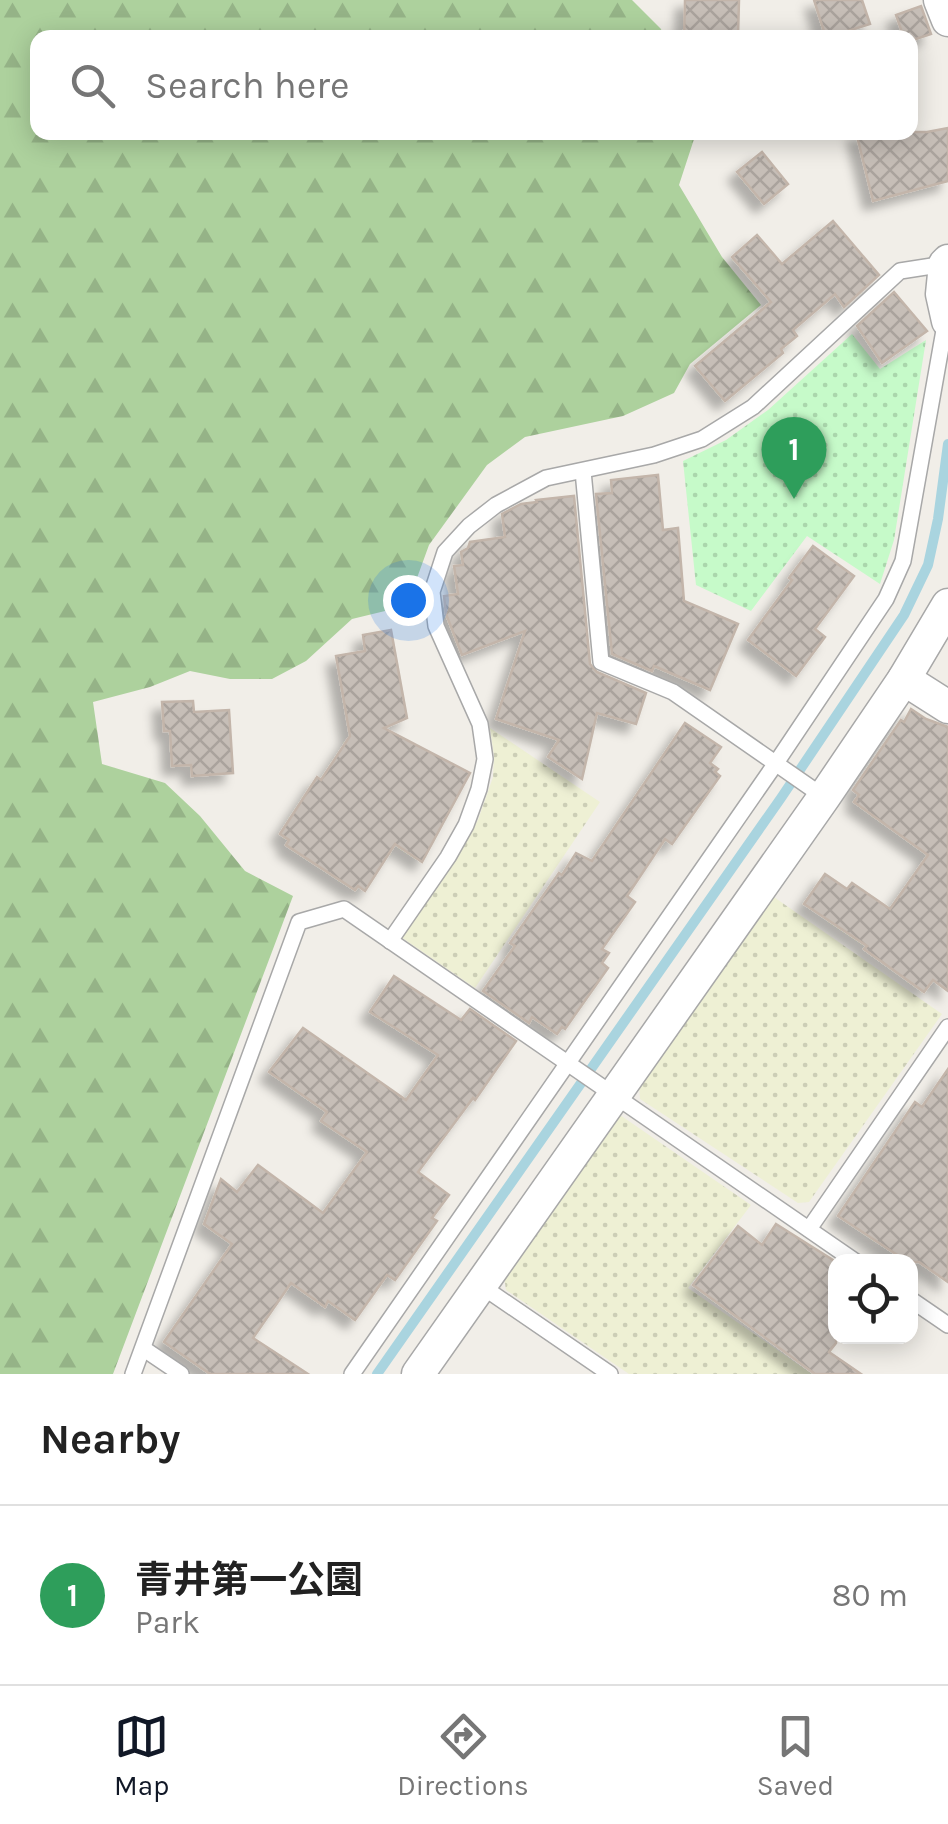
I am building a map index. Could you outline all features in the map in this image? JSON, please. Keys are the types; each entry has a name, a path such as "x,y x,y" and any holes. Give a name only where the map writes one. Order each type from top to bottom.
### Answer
{"street":[{"path":"940,0 948,20"},
{"path":"946,262 942,294 947,320"},
{"path":"418,1374 605,1089 817,792 904,679 948,605"},
{"path":"904,679 948,707"}],"lane":[{"path":"390,941 466,825 485,760 480,724 436,626 432,592 444,552 496,505 546,478 654,455 702,439 753,407 900,271 946,262"},
{"path":"352,1374 782,767 886,599 903,561 947,320"},
{"path":"583,472 601,662 673,692 817,792"},
{"path":"133,1374 298,922 344,909 845,1254"},
{"path":"809,1229 948,1028"},
{"path":"480,1284 610,1374"},
{"path":"918,1304 948,1325"},
{"path":"144,1349 180,1374"}],"green space":[{"path":"0,0 632,0 661,30 30,30 30,140 694,140 679,185 722,257 761,305 690,364 674,393 623,416 525,437 487,465 429,545 417,578 414,604 352,619 306,661 272,679 230,679 190,671 150,687 93,702 102,764 165,783 200,816 245,871 293,896 113,1374 0,1374"},
{"path":"852,334 880,369 926,340 894,540 880,584 807,536 751,611 696,585 683,461 726,440 768,410"},
{"path":"490,728 600,802 475,988 401,937 478,820 493,777"},
{"path":"771,895 942,1014 809,1202 798,1203 640,1099 639,1083"},
{"path":"620,1115 751,1205 688,1288 812,1374 629,1374 506,1290 504,1277 612,1121"}],"building":[{"path":"685,0 739,0 738,30 684,30"},
{"path":"814,0 862,0 870,24 851,30 823,30"},
{"path":"921,6 931,34 918,38 918,30 901,30 896,15"},
{"path":"948,128 948,181 873,201 858,140 918,140 918,132"},
{"path":"762,152 788,184 764,204 737,172"},
{"path":"833,221 879,275 844,307 835,294 793,330 797,336 781,349 783,353 725,401 695,366 771,302 732,257 757,235 782,264"},
{"path":"894,292 927,331 882,363 857,326"},
{"path":"658,475 663,530 678,528 684,601 738,624 710,690 654,666 652,671 612,654 596,494 612,493 611,480"},
{"path":"574,496 590,664 597,672 646,693 636,724 597,713 582,779 548,757 559,740 496,719 525,631 462,655 446,614 444,596 458,594 454,566 463,565 461,552 470,542 505,537 502,514 536,500"},
{"path":"813,546 854,576 815,629 825,637 796,676 748,640"},
{"path":"391,630 407,718 384,728 470,773 422,862 395,844 365,891 358,886 355,890 286,845 289,840 280,834 317,777 321,780 350,736 336,656 365,651 363,635"},
{"path":"193,701 194,712 229,710 233,773 192,776 191,765 172,766 170,731 164,731 162,702"},
{"path":"911,709 948,727 948,991 933,980 924,992 864,949 867,946 804,904 825,874 847,889 852,883 890,909 928,855 854,802 859,795 853,790"},
{"path":"685,723 721,747 710,763 720,776 672,844 665,839 627,896 635,902 602,949 609,953 602,963 608,968 565,1029 562,1027 557,1034 532,1017 529,1023 483,991 515,946 510,943 559,873 562,875 576,853 592,861"},
{"path":"394,976 461,1020 470,1009 516,1041 418,1172 449,1195 432,1218 437,1221 395,1280 387,1275 355,1320 328,1301 325,1307 291,1283 253,1338 308,1374 210,1374 164,1342 232,1244 204,1224 221,1179 237,1192 258,1165 323,1213 367,1152 321,1121 327,1112 269,1072 303,1028 406,1100 438,1055 370,1012"},
{"path":"948,1069 948,1282 918,1262 918,1254 896,1254 838,1216 915,1102 922,1107"},
{"path":"776,1224 828,1257 828,1344 835,1344 829,1352 861,1374 815,1374 693,1285 738,1226 762,1245"}],"waterway":[{"path":"377,1374 781,798 904,615 928,565 948,444"}],"place":[{"name":"青井第一公園","path":"794,499"}]}
